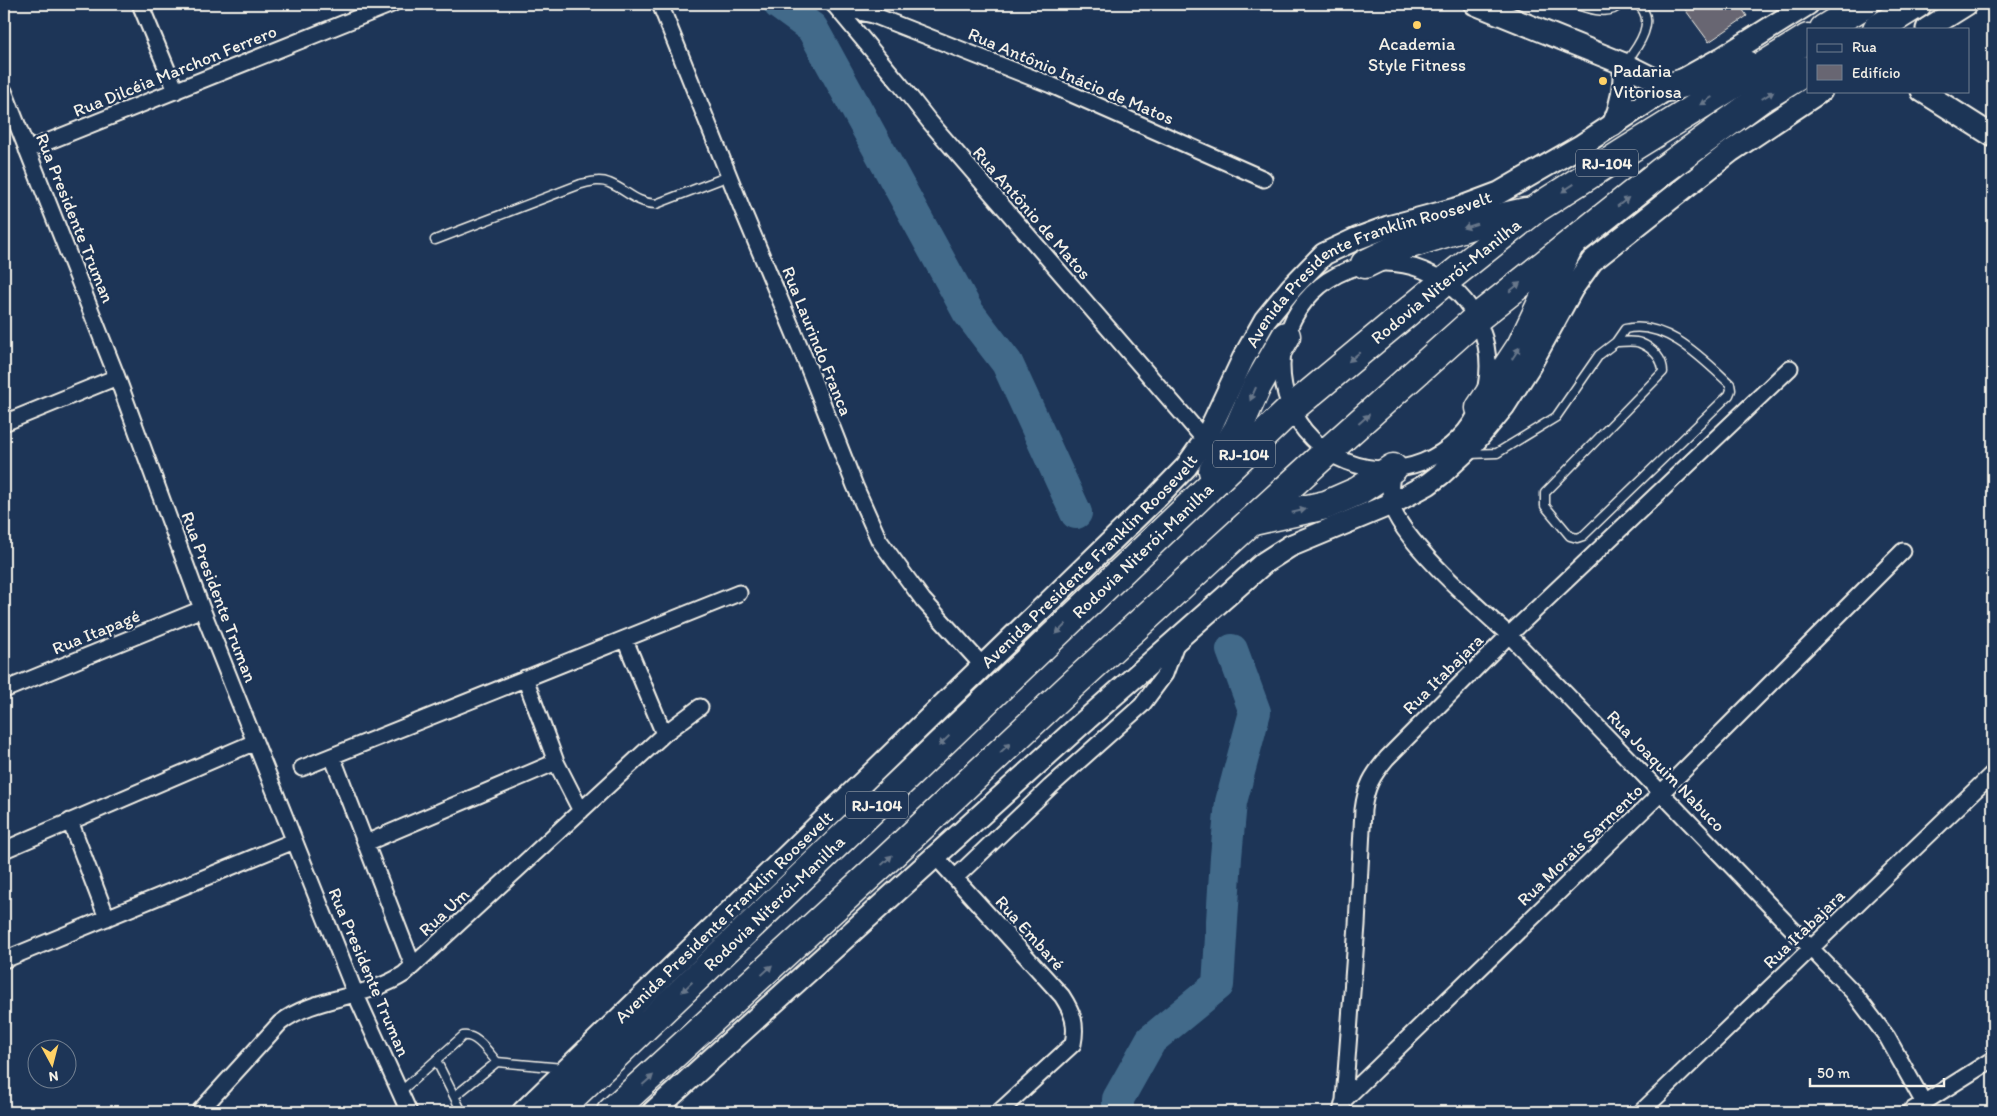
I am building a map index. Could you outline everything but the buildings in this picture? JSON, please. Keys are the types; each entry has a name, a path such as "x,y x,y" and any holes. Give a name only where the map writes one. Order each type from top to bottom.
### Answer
{"highway":[{"path":"1826,28 1865,4"},
{"path":"1879,28 1917,4"},
{"name":"Rodovia Niterói-Manilha","path":"556,1112 1291,409 1534,210 1807,39"},
{"path":"1670,86 1777,57"},
{"name":"RJ-104","path":"611,1112 869,876 1076,682 1327,452 1477,318 1662,171 1753,105 1807,71"},
{"path":"1365,264 1400,247 1482,222 1534,210"},
{"path":"1480,408 1521,346 1571,242"},
{"path":"1197,498 1238,429 1256,388 1286,336"},
{"path":"1252,522 1326,505 1358,491 1393,468"}],"street":[{"path":"140,4 176,91"},
{"name":"Rua Dilcéia Marchon Ferrero","path":"27,150 392,4"},
{"name":"Rua Laurindo Franca","path":"660,4 855,486 879,540 923,600 984,666"},
{"path":"1475,4 1624,64 1670,86"},
{"name":"Avenida Presidente Franklin Roosevelt","path":"523,1112 1157,498 1186,467 1205,440 1243,359 1265,320 1292,287 1324,254 1388,227 1459,208 1498,193 1582,146 1670,86 1722,58 1808,4"},
{"path":"1929,28 1967,4"},
{"name":"Rua Antônio Inácio de Matos","path":"834,5 873,15 1051,85 1264,179"},
{"name":"Rua Antônio de Matos","path":"834,5 935,129 1205,440"},
{"path":"1614,125 1623,93 1624,64"},
{"name":"Rua Presidente Truman","path":"4,91 117,377 202,609 294,841 356,995 409,1112"},
{"path":"653,1112 1238,584 1290,546 1391,504 1428,484 1470,447 1504,406 1529,367 1572,289 1592,261 1731,151 1820,92"},
{"path":"1924,92 1993,136"},
{"path":"1324,254 1332,278"},
{"path":"1386,262 1407,264 1427,271 1445,281 1466,300 1477,318 1488,352 1488,381 1480,408 1463,434 1439,454 1410,466 1376,468 1355,464 1327,452 1309,436 1291,409 1285,392 1282,354 1293,318 1316,289 1332,278 1365,264 1386,262"},
{"name":"Rua Itabajara","path":"1342,1106 1357,925 1365,793 1372,776 1387,758 1509,635 1790,368"},
{"path":"4,423 117,377"},
{"name":"Rua Joaquim Nabuco","path":"1393,468 1390,489 1391,504 1405,531 1469,599 1509,635 1853,992 1887,1037 1924,1103"},
{"name":"Rua Morais Sarmento","path":"1342,1106 1661,793 1903,551"},
{"path":"302,768 739,593"},
{"name":"Rua Itapagé","path":"4,690 202,609"},
{"path":"955,878 1050,787 1142,705 1165,674 1178,639"},
{"path":"625,640 664,734"},
{"path":"525,678 556,762 580,811"},
{"name":"Rua Um","path":"199,1112 280,1023 289,1016 391,983 413,966 664,734 700,707"},
{"path":"4,850 255,742"},
{"path":"332,756 413,966"},
{"path":"366,842 556,762"},
{"name":"Rua Itabajara","path":"1641,1112 1993,773"},
{"path":"70,821 107,918"},
{"path":"4,960 294,841"},
{"name":"Rua Embaré","path":"936,857 1062,996 1072,1010 1075,1022 1073,1044 999,1112"},
{"path":"1909,1112 1993,1059"}],"lane":[{"path":"1574,4 1587,9 1607,11 1618,7 1620,4"},
{"path":"1624,64 1638,47 1647,22 1643,8 1637,4"},
{"path":"435,240 581,184 598,181 608,182 644,204 656,204 729,176"},
{"path":"1461,455 1496,453 1556,416 1599,355 1616,342 1625,329 1638,326 1660,331 1694,350 1730,384 1730,395 1583,536 1577,538 1570,536 1545,506 1545,493 1664,372 1663,364 1658,356 1639,342 1616,342"},
{"path":"400,1092 463,1036 477,1040 497,1062 568,1069"},
{"path":"436,1060 462,1112"},
{"path":"455,1096 497,1062"}],"waterway":[{"path":"779,4 812,28 968,312 1007,363 1076,513"},
{"path":"1118,1112 1118,1099 1151,1040 1218,985 1231,802 1255,712 1232,650"}],"place":[{"name":"Academia Style Fitness","path":"1417,25"},
{"name":"Padaria Vitoriosa","path":"1603,81"}]}
